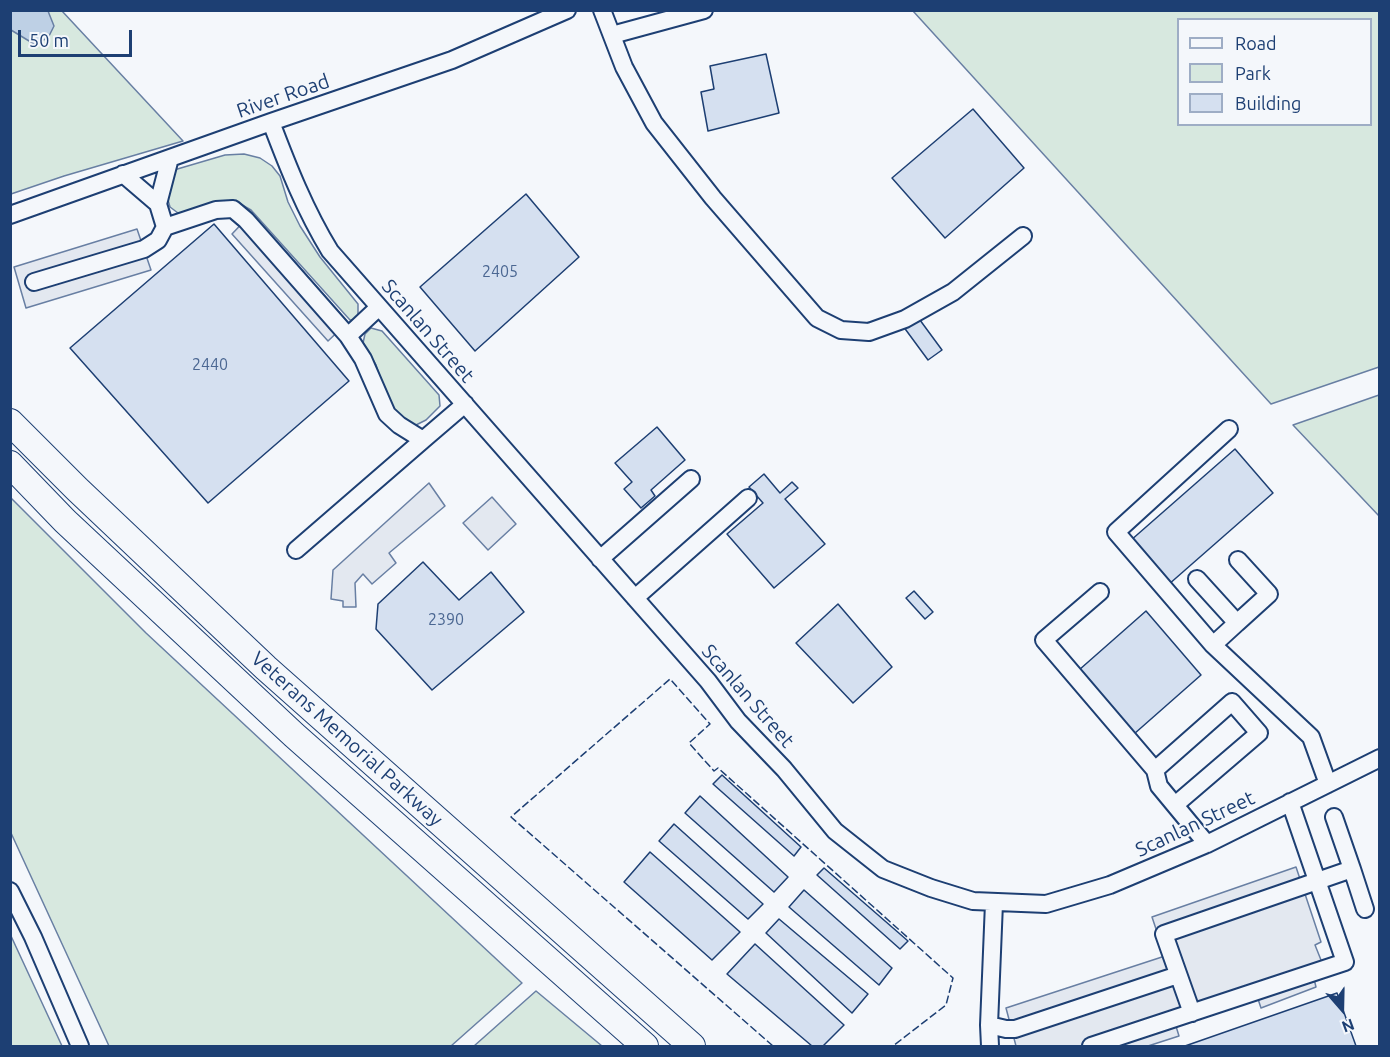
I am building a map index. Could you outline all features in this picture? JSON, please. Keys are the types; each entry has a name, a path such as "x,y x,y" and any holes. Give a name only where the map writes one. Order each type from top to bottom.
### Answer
{"highway":[{"name":"Veterans Memorial Parkway","path":"10,422 266,668 692,1047"},
{"name":"Veterans Memorial Parkway","path":"10,464 65,521 294,735 645,1047"}],"street":[{"name":"River Road","path":"10,215 452,60 567,10"},
{"path":"602,10 624,67 654,123 713,198 817,318 841,330 869,332 905,318 952,292 1023,236"},
{"path":"612,35 704,10"},
{"name":"Scanlan Street","path":"271,122 312,221 330,251 708,681 738,721 784,769 835,831 883,869 931,888 973,901 1046,904 1110,885 1207,844 1380,758"},
{"path":"158,204 170,158"},
{"path":"34,282 144,249 158,240 165,226 158,204 123,174"},
{"path":"165,226 216,210 233,209 246,220 348,336 363,359 387,414 399,425 423,440"},
{"path":"348,336 379,307"},
{"path":"296,550 465,405"},
{"path":"1229,429 1116,532 1213,645 1311,737 1328,784"},
{"path":"600,559 691,479"},
{"path":"635,598 748,498"},
{"path":"1213,645 1269,594 1238,560"},
{"path":"1197,579 1237,623"},
{"path":"1100,591 1044,640 1155,770 1159,786 1207,844"},
{"path":"1155,770 1232,702 1259,733 1175,805"},
{"path":"1091,1047 1345,962 1290,802"},
{"path":"1334,817 1365,909"},
{"path":"1192,1013 1164,934 1352,869"},
{"path":"10,891 33,937 80,1047"},
{"path":"990,1047 994,903"},
{"path":"989,1025 1015,1029 1178,975"}],"green space":[{"path":"10,11 62,11 183,141 11,194"},
{"path":"913,11 1379,11 1379,367 1271,404"},
{"path":"244,154 260,158 272,166 280,176 288,202 300,226 320,257 358,304 358,315 355,320 350,320 251,210 237,202 218,202 187,214 178,213 170,207 166,193 174,170 225,155"},
{"path":"371,328 382,331 439,395 440,406 426,420 414,426 392,412 376,365 363,343 365,334"},
{"path":"1380,395 1379,516 1293,425"},
{"path":"10,497 146,633 522,983 451,1046 109,1046 11,833"},
{"path":"11,936 62,1046 11,1046"},
{"path":"536,991 602,1046 474,1046"}],"shaded area":[{"path":"252,213 348,322 328,341 232,234"},
{"path":"137,229 151,270 26,308 14,267"},
{"path":"429,483 445,506 389,553 396,563 372,584 363,574 355,583 356,607 343,607 343,601 331,599 333,570"},
{"path":"492,497 516,524 488,550 463,523"},
{"path":"1296,867 1321,942 1315,945 1325,970 1313,975 1316,987 1261,1008 1257,996 1175,1023 1179,1036 1148,1046 1016,1046 1006,1008 1165,956 1152,917"}],"water":[{"path":"11,10 48,11 54,26 48,38 34,44 11,30"}],"building":[{"path":"766,54 779,113 708,131 701,92 714,89 710,66"},
{"path":"973,109 1024,168 945,238 892,178"},
{"path":"526,194 579,257 475,351 420,287"},
{"path":"214,224 349,381 208,503 70,348"},
{"path":"917,316 942,350 928,360 903,326"},
{"path":"657,427 685,460 651,490 655,496 641,508 624,489 632,482 615,463"},
{"path":"1235,449 1273,493 1168,585 1130,541"},
{"path":"764,474 780,493 792,482 798,488 785,499 825,544 774,588 727,534 763,503 749,487"},
{"path":"423,562 459,600 491,572 524,612 432,690 376,629 378,604"},
{"path":"914,591 933,612 925,619 906,598"},
{"path":"838,604 892,667 853,703 796,643"},
{"path":"1146,611 1201,675 1134,734 1079,670"},
{"path":"722,775 801,847 794,856 713,784"},
{"path":"700,796 788,877 774,892 685,813"},
{"path":"674,824 763,904 748,919 659,841"},
{"path":"650,852 740,932 712,960 624,882"},
{"path":"824,868 908,941 900,949 817,875"},
{"path":"804,890 892,968 879,985 789,907"},
{"path":"779,919 868,994 852,1013 766,933"},
{"path":"755,944 844,1025 823,1046 812,1046 727,974"},
{"path":"1337,993 1356,1046 1185,1046"}],"fence":[{"path":"773,1046 511,817 670,679 710,724 689,743 714,771 718,768 953,978 946,1005 893,1046"}]}
